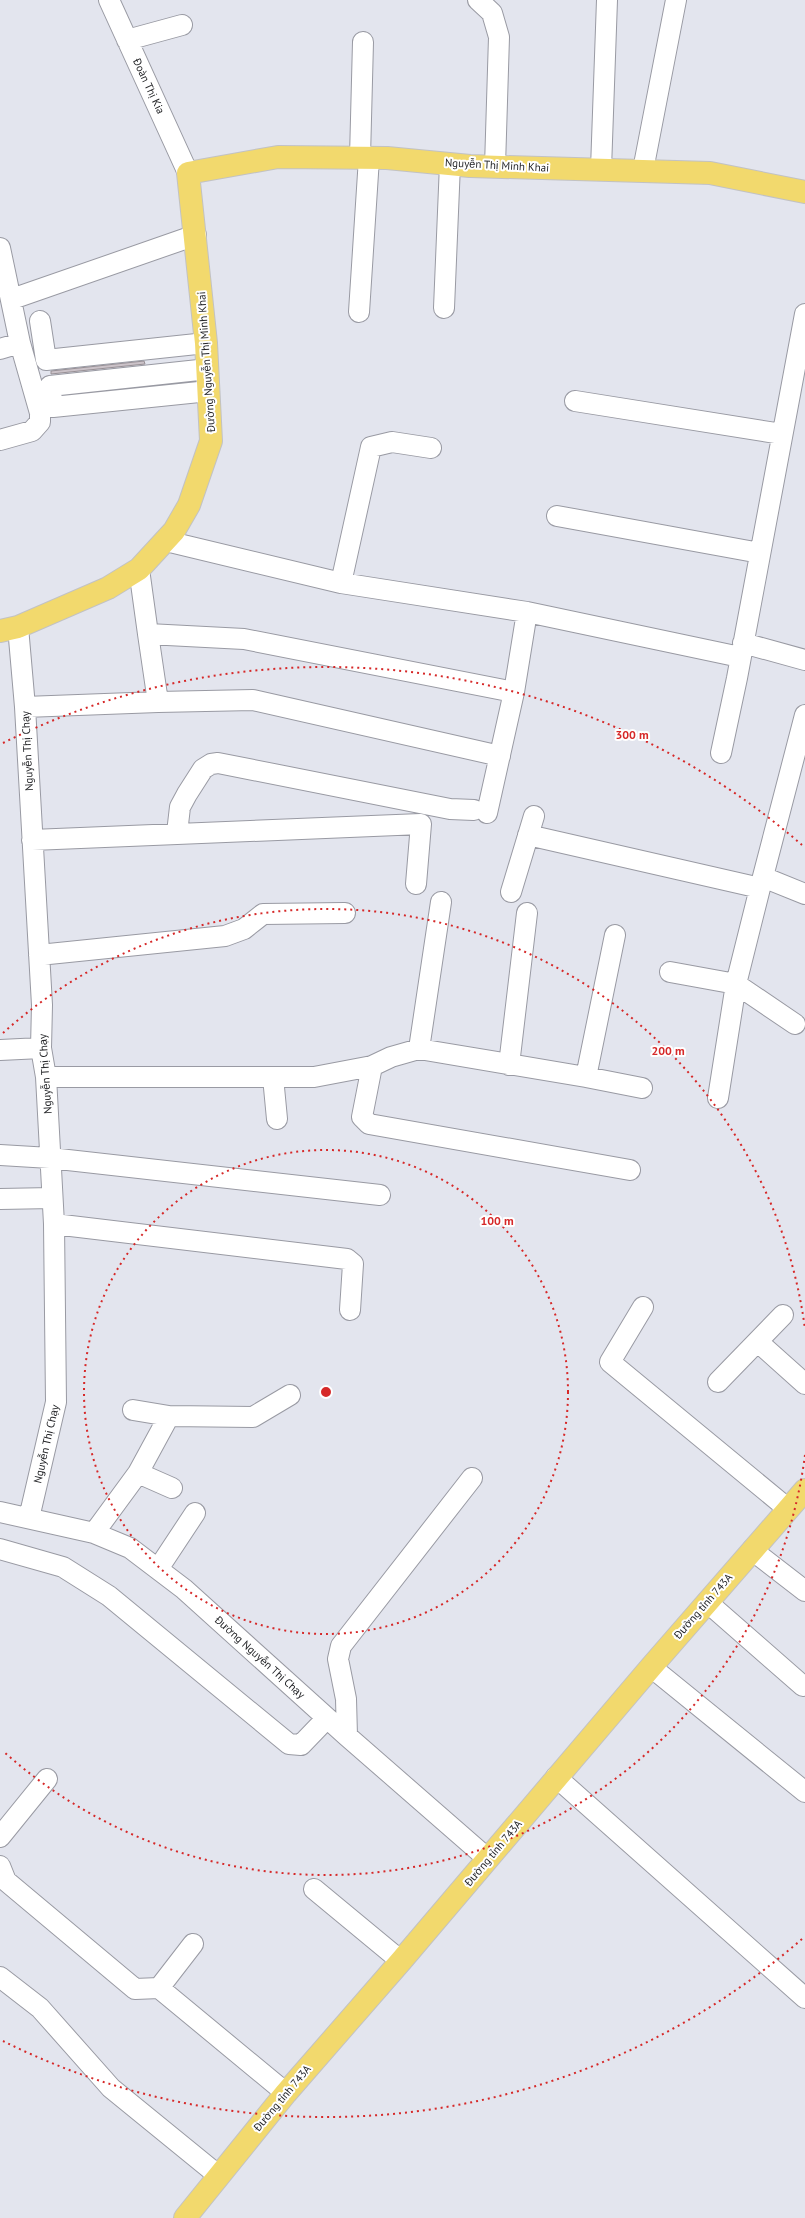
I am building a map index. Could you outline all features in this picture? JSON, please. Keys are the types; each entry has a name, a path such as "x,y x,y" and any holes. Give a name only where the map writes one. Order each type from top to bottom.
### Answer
{"main road":[{"name":"Nguyễn Thị Minh Khai","path":"188,172 278,157 364,158 495,166 710,173 805,192"},
{"name":"Đường Nguyễn Thị Minh Khai","path":"9,629 108,588 139,569 166,541 189,505 211,441 206,343 196,235 188,172"},
{"name":"Đường tỉnh 743A","path":"185,2218 286,2093 401,1961 650,1667 752,1550 798,1501"}],"street":[{"name":"Đoàn Thị Kia","path":"109,0 188,172"},
{"path":"478,0 492,13 499,37 495,166"},
{"path":"601,169 607,0"},
{"path":"643,170 676,0"},
{"path":"127,40 182,25"},
{"path":"359,312 364,158 363,42"},
{"path":"444,308 450,164"},
{"path":"12,299 196,235"},
{"path":"0,248 12,299 20,343 38,406 40,422 32,431 0,440"},
{"path":"721,753 742,650 805,314"},
{"path":"40,321 53,407 209,391"},
{"path":"0,350 20,343"},
{"path":"46,360 206,343"},
{"path":"50,386 208,369"},
{"path":"575,401 782,434"},
{"path":"341,583 371,447 392,442 431,448"},
{"path":"557,516 760,553"},
{"path":"166,541 341,583 527,612 805,660"},
{"path":"139,569 158,702"},
{"path":"177,833 180,807 203,769 211,764 218,763 450,809 480,812 500,756 514,692 527,612"},
{"name":"Nguyễn Thị Chạy","path":"9,629 25,707 42,1005 41,1048 46,1077 54,1224 56,1402 30,1518"},
{"path":"148,634 244,639 514,692"},
{"path":"25,707 253,700 500,756"},
{"path":"718,1098 736,984 805,715"},
{"path":"416,884 421,824 425,804"},
{"path":"511,892 534,816"},
{"path":"32,840 421,824"},
{"path":"528,835 761,882 805,894"},
{"path":"419,1049 441,902"},
{"path":"509,1064 528,913"},
{"path":"39,955 225,936 244,929 263,914 345,914"},
{"path":"586,1077 615,935"},
{"path":"670,972 736,984 794,1024"},
{"path":"0,1050 41,1048"},
{"path":"46,1077 314,1077 372,1066 391,1056 419,1049 642,1088"},
{"path":"372,1066 362,1117 369,1124 630,1170"},
{"path":"273,1077 276,1119"},
{"path":"0,1155 50,1158 380,1194"},
{"path":"0,1199 52,1198"},
{"path":"54,1224 347,1259 353,1264 350,1310"},
{"path":"643,1307 610,1362 798,1501"},
{"path":"718,1382 783,1315"},
{"path":"758,1342 805,1384"},
{"path":"133,1410 169,1416 253,1417 290,1395"},
{"path":"94,1533 138,1473 169,1416"},
{"path":"138,1473 172,1488"},
{"path":"347,1736 346,1698 338,1659 341,1646 472,1478"},
{"name":"Đường Nguyễn Thị Chạy","path":"0,1512 94,1533 130,1548 184,1589 347,1736 488,1859"},
{"path":"158,1569 195,1513"},
{"path":"0,1549 63,1567 109,1596 289,1744 301,1745 327,1718"},
{"path":"752,1550 805,1591"},
{"path":"706,1602 803,1686"},
{"path":"650,1667 805,1792"},
{"path":"556,1777 805,1998"},
{"path":"0,1837 47,1780"},
{"path":"0,1866 6,1881 135,1989 159,1988 286,2093"},
{"path":"314,1889 401,1961"},
{"path":"159,1988 193,1944"},
{"path":"0,1977 40,2008 111,2088 219,2176"}],"building":[{"path":"144,361 145,364 51,374 51,371"}]}
